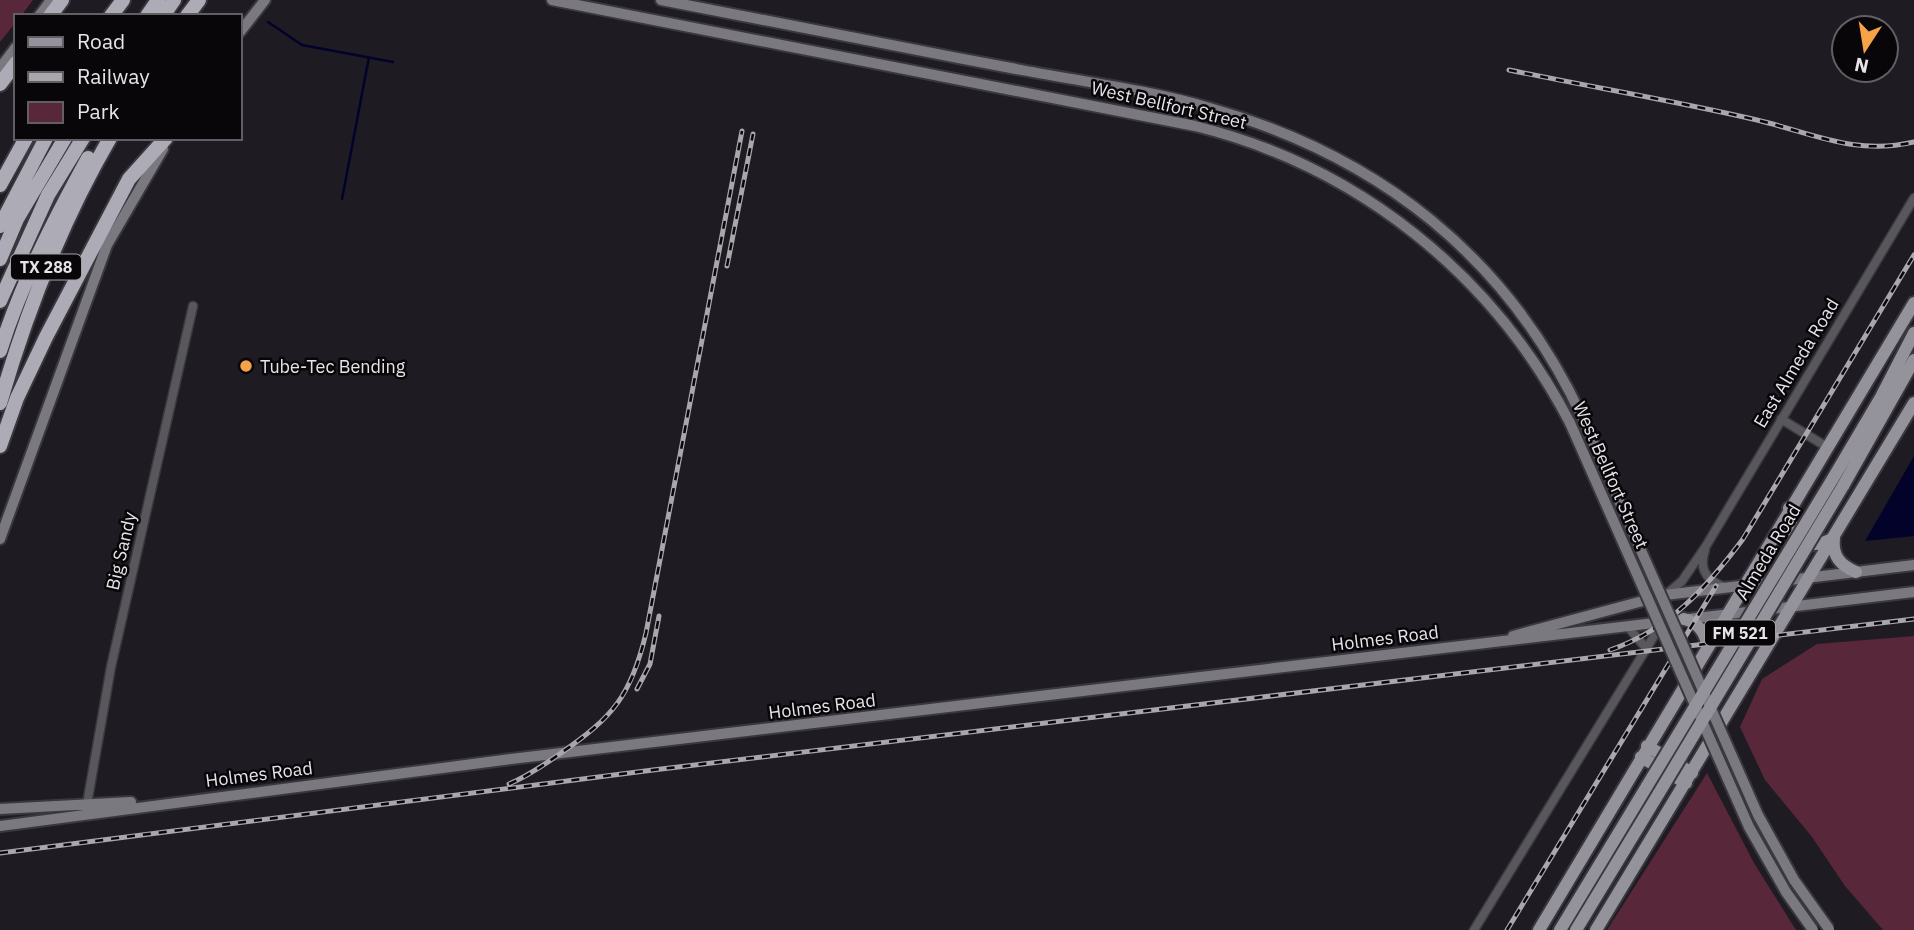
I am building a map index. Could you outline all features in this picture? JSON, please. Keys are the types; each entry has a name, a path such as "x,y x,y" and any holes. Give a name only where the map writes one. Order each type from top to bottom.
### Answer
{"highway":[{"path":"0,84 14,66"},
{"path":"0,185 25,140"},
{"path":"0,226 45,140"},
{"path":"0,260 17,219 64,140"},
{"path":"0,301 48,195 82,140"},
{"path":"0,351 11,314 61,206 98,140"},
{"name":"TX 288","path":"0,403 23,323 47,265 70,213 109,140"},
{"path":"0,446 17,398 46,337 129,179 165,140"}],"main road":[{"path":"242,29 254,0"},
{"path":"242,29 265,0"},
{"name":"West Bellfort Street","path":"552,0 1215,131 1284,155 1346,185 1424,240 1470,283 1521,344 1570,423 1749,827 1773,871 1813,930"},
{"name":"West Bellfort Street","path":"660,0 1207,107 1292,135 1357,168 1420,209 1481,264 1530,324 1582,417 1758,815 1787,868 1830,929"},
{"path":"904,68 909,48"},
{"path":"0,68 14,50"},
{"path":"0,539 107,245 166,140"},
{"path":"1346,185 1357,168"},
{"path":"1539,930 1914,303"},
{"name":"Almeda Road","path":"1576,930 1659,793 1837,483 1914,332"},
{"name":"Almeda Road","path":"1560,930 1914,360"},
{"path":"1596,930 1914,403"},
{"path":"1789,508 1792,531 1802,541 1819,545 1834,537"},
{"path":"1834,537 1834,551 1839,562 1857,572"},
{"name":"Holmes Road","path":"1480,644 1665,595 1722,586 1743,586 1914,565"},
{"name":"Holmes Road","path":"0,826 168,802 1914,592"},
{"path":"1684,619 1702,631 1707,648"},
{"path":"1644,751 1689,778"},
{"name":"Holmes Road","path":"0,809 168,802"}],"street":[{"name":"East Almeda Road","path":"1665,595 1682,581 1706,546 1914,198"},
{"name":"Big Sandy","path":"87,804 111,667 193,306"},
{"path":"1781,419 1828,447"},
{"path":"1706,546 1703,570 1707,578 1722,586"},
{"path":"1474,930 1663,621"},
{"path":"1629,627 1645,647"}],"green space":[{"path":"0,0 33,0 22,14 14,14 14,24 0,42"},
{"path":"1914,636 1914,930 1883,930 1845,886 1812,837 1765,780 1740,727 1762,679 1817,644"},
{"path":"1707,773 1754,863 1796,930 1607,930"}],"water":[{"path":"1914,456 1914,536 1865,541"}],"waterway":[{"path":"268,22 302,45 393,62"},
{"path":"342,199 369,57"}],"railway":[{"path":"1509,70 1726,113 1853,145 1893,146 1914,142"},
{"path":"509,784 542,766 594,728 617,703 634,673 646,633 742,131"},
{"path":"727,266 753,134"},
{"path":"1610,650 1651,631 1669,619 1701,590 1743,539 1914,255"},
{"path":"1507,930 1716,586"},
{"path":"637,689 650,664 659,616"},
{"path":"0,853 653,770 1914,619"}],"place":[{"name":"Tube-Tec Bending","path":"246,366"}]}
